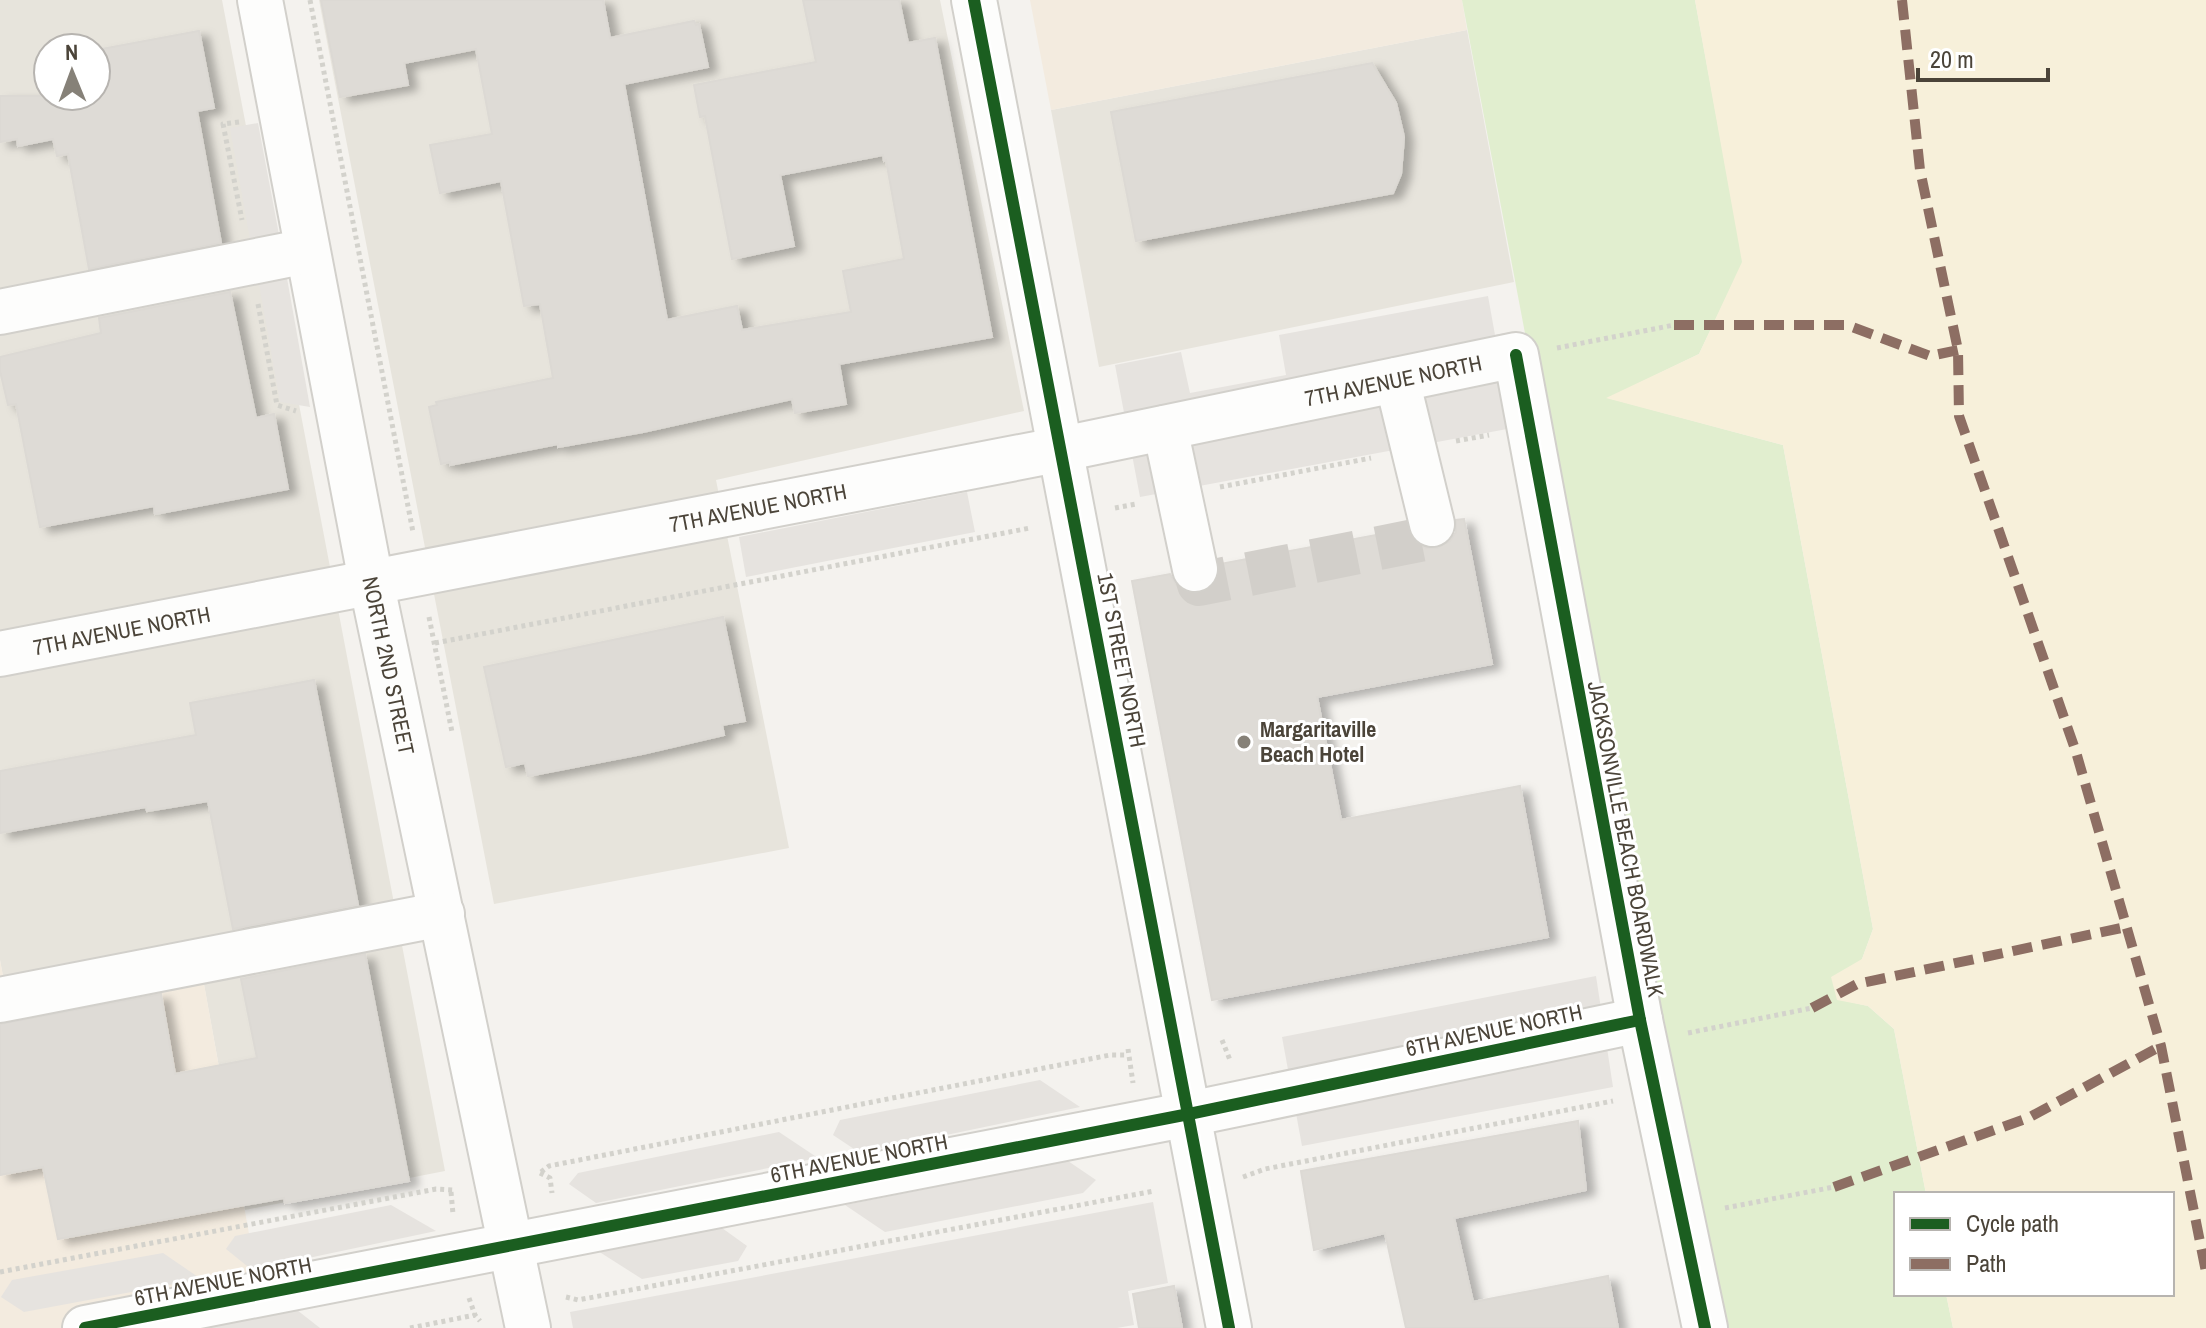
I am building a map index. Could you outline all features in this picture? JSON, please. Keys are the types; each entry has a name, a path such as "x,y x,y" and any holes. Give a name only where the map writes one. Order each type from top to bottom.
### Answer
{"street":[{"name":"NORTH 2ND STREET","path":"260,0 371,581 442,914 524,1172 513,1245 539,1313"},
{"name":"1ST STREET NORTH","path":"974,0 1229,1328"},
{"path":"0,312 307,251"},
{"name":"7TH AVENUE NORTH","path":"0,654 1062,449 1516,355"},
{"name":"JACKSONVILLE BEACH BOARDWALK","path":"1516,355 1642,1031 1705,1328"},
{"path":"1397,380 1432,524"},
{"path":"1165,428 1195,569"},
{"path":"0,1000 442,914"},
{"name":"6TH AVENUE NORTH","path":"85,1328 1189,1114 1642,1031"}],"path":[{"path":"310,0 453,737"},
{"path":"1516,355 1674,325"},
{"path":"1115,508 1529,428"},
{"path":"435,643 1031,528"},
{"path":"1642,1031 1812,1008"},
{"path":"0,1272 436,1189 464,1191 549,1166 1110,1055 1128,1055"},
{"path":"1203,1191 1231,1186 1265,1169 1655,1093"},
{"path":"524,1172 550,1178 560,1236"},
{"path":"1681,1216 1834,1187"},
{"path":"410,1328 475,1315 483,1310 539,1313 563,1296 578,1300 1154,1191"}],"shaded area":[{"path":"0,0 222,0 445,1171 245,1210 197,946 4,982 0,960"},
{"path":"319,0 940,0 1024,411 716,480 789,848 494,904"},
{"path":"1030,0 1462,0 1467,30 1051,110"},
{"path":"1467,30 1514,282 1099,367 1051,110"},
{"path":"258,123 280,240 251,245 230,128"},
{"path":"285,267 310,407 280,402 257,273"},
{"path":"1488,296 1495,335 1516,331 1534,424 1140,497 1115,365 1181,352 1190,393 1286,375 1279,335"},
{"path":"967,492 975,532 746,577 739,537"},
{"path":"197,945 266,1328 0,1328 0,960 4,981"},
{"path":"1596,976 1613,1087 1302,1146 1282,1037"},
{"path":"1040,1080 1080,1107 860,1153 833,1135 840,1120"},
{"path":"779,1132 818,1158 596,1203 569,1184 578,1173"},
{"path":"1068,1161 1096,1180 1083,1193 885,1232 845,1205"},
{"path":"1153,1202 1168,1283 1128,1291 1134,1325 1117,1328 573,1328 570,1312"},
{"path":"391,1205 436,1231 252,1270 226,1249 235,1236"},
{"path":"722,1228 747,1246 738,1261 642,1279 598,1251"},
{"path":"163,1253 201,1279 24,1312 1,1297 12,1280"},
{"path":"297,1310 320,1328 205,1328"}],"green space":[{"path":"1462,0 1695,0 1743,262 1699,354 1608,398 1783,445 1873,929 1862,959 1837,999 1868,1006 1894,1029 1926,1192 1894,1192 1894,1296 1946,1296 1953,1328 1713,1328"}],"sand":[{"path":"1695,0 2206,0 2206,1328 1953,1328 1946,1296 2174,1296 2174,1192 1926,1192 1894,1029 1868,1006 1837,1000 1831,977 1862,959 1873,929 1783,445 1606,398 1699,354 1742,262"}],"building":[{"path":"321,0 603,0 610,38 694,21 696,25 699,24 708,67 624,84 667,320 737,306 742,330 851,312 843,271 904,259 886,160 883,155 780,175 794,246 732,259 705,116 700,117 694,85 816,62 803,0 899,0 908,43 935,38 992,337 839,364 846,404 795,413 792,399 643,432 441,464 429,407 437,405 436,402 553,378 540,304 524,306 501,181 440,193 430,145 492,134 476,49 404,63 408,85 340,97"},
{"path":"199,31 214,108 197,111 221,243 89,269 68,154 57,156 53,139 18,146 17,139 0,142 0,96 32,96 32,112 112,112 112,47"},
{"path":"1372,63 1396,103 1404,137 1401,174 1393,193 1136,241 1111,112"},
{"path":"230,292 256,418 274,414 288,489 155,514 154,506 40,527 16,404 8,405 0,357 101,333 99,318"},
{"name":"Margaritaville Beach Hotel","path":"1464,519 1492,664 1317,697 1341,820 1520,786 1548,937 1212,1000 1132,581 1170,574 1177,586 1188,593 1199,594 1212,587 1219,576 1220,564 1408,529 1415,542 1426,548 1437,548 1450,541 1456,532 1456,520"},
{"path":"723,617 745,721 722,725 724,735 528,776 525,763 506,767 484,667"},
{"path":"314,680 358,905 233,929 208,801 147,811 146,807 0,833 0,771 196,735 190,703"},
{"path":"365,954 409,1181 285,1203 284,1198 58,1239 43,1167 0,1175 0,1024 161,994 175,1074 257,1058 241,979"},
{"path":"1578,1121 1586,1190 1454,1218 1473,1302 1608,1276 1618,1328 1406,1328 1385,1233 1314,1250 1301,1171"},
{"path":"1174,1286 1182,1328 1139,1328 1133,1294"}],"tunnel":[{"path":"1195,569 1199,584 1434,537 1432,524"}],"marked path":[{"path":"1902,0 1920,170 1958,350 1959,416 2076,752 2161,1046 2206,1272"},
{"path":"1674,325 1847,325 1930,356 1958,350"},
{"path":"1812,1008 1857,984 2126,927"},
{"path":"1834,1187 2028,1118 2161,1046"}],"cycle path":[{"path":"974,0 1229,1328"},
{"path":"1516,355 1640,1020 1705,1328"},
{"path":"85,1328 1189,1114 1640,1020"}],"place":[{"name":"Margaritaville Beach Hotel","path":"1244,742"}]}
